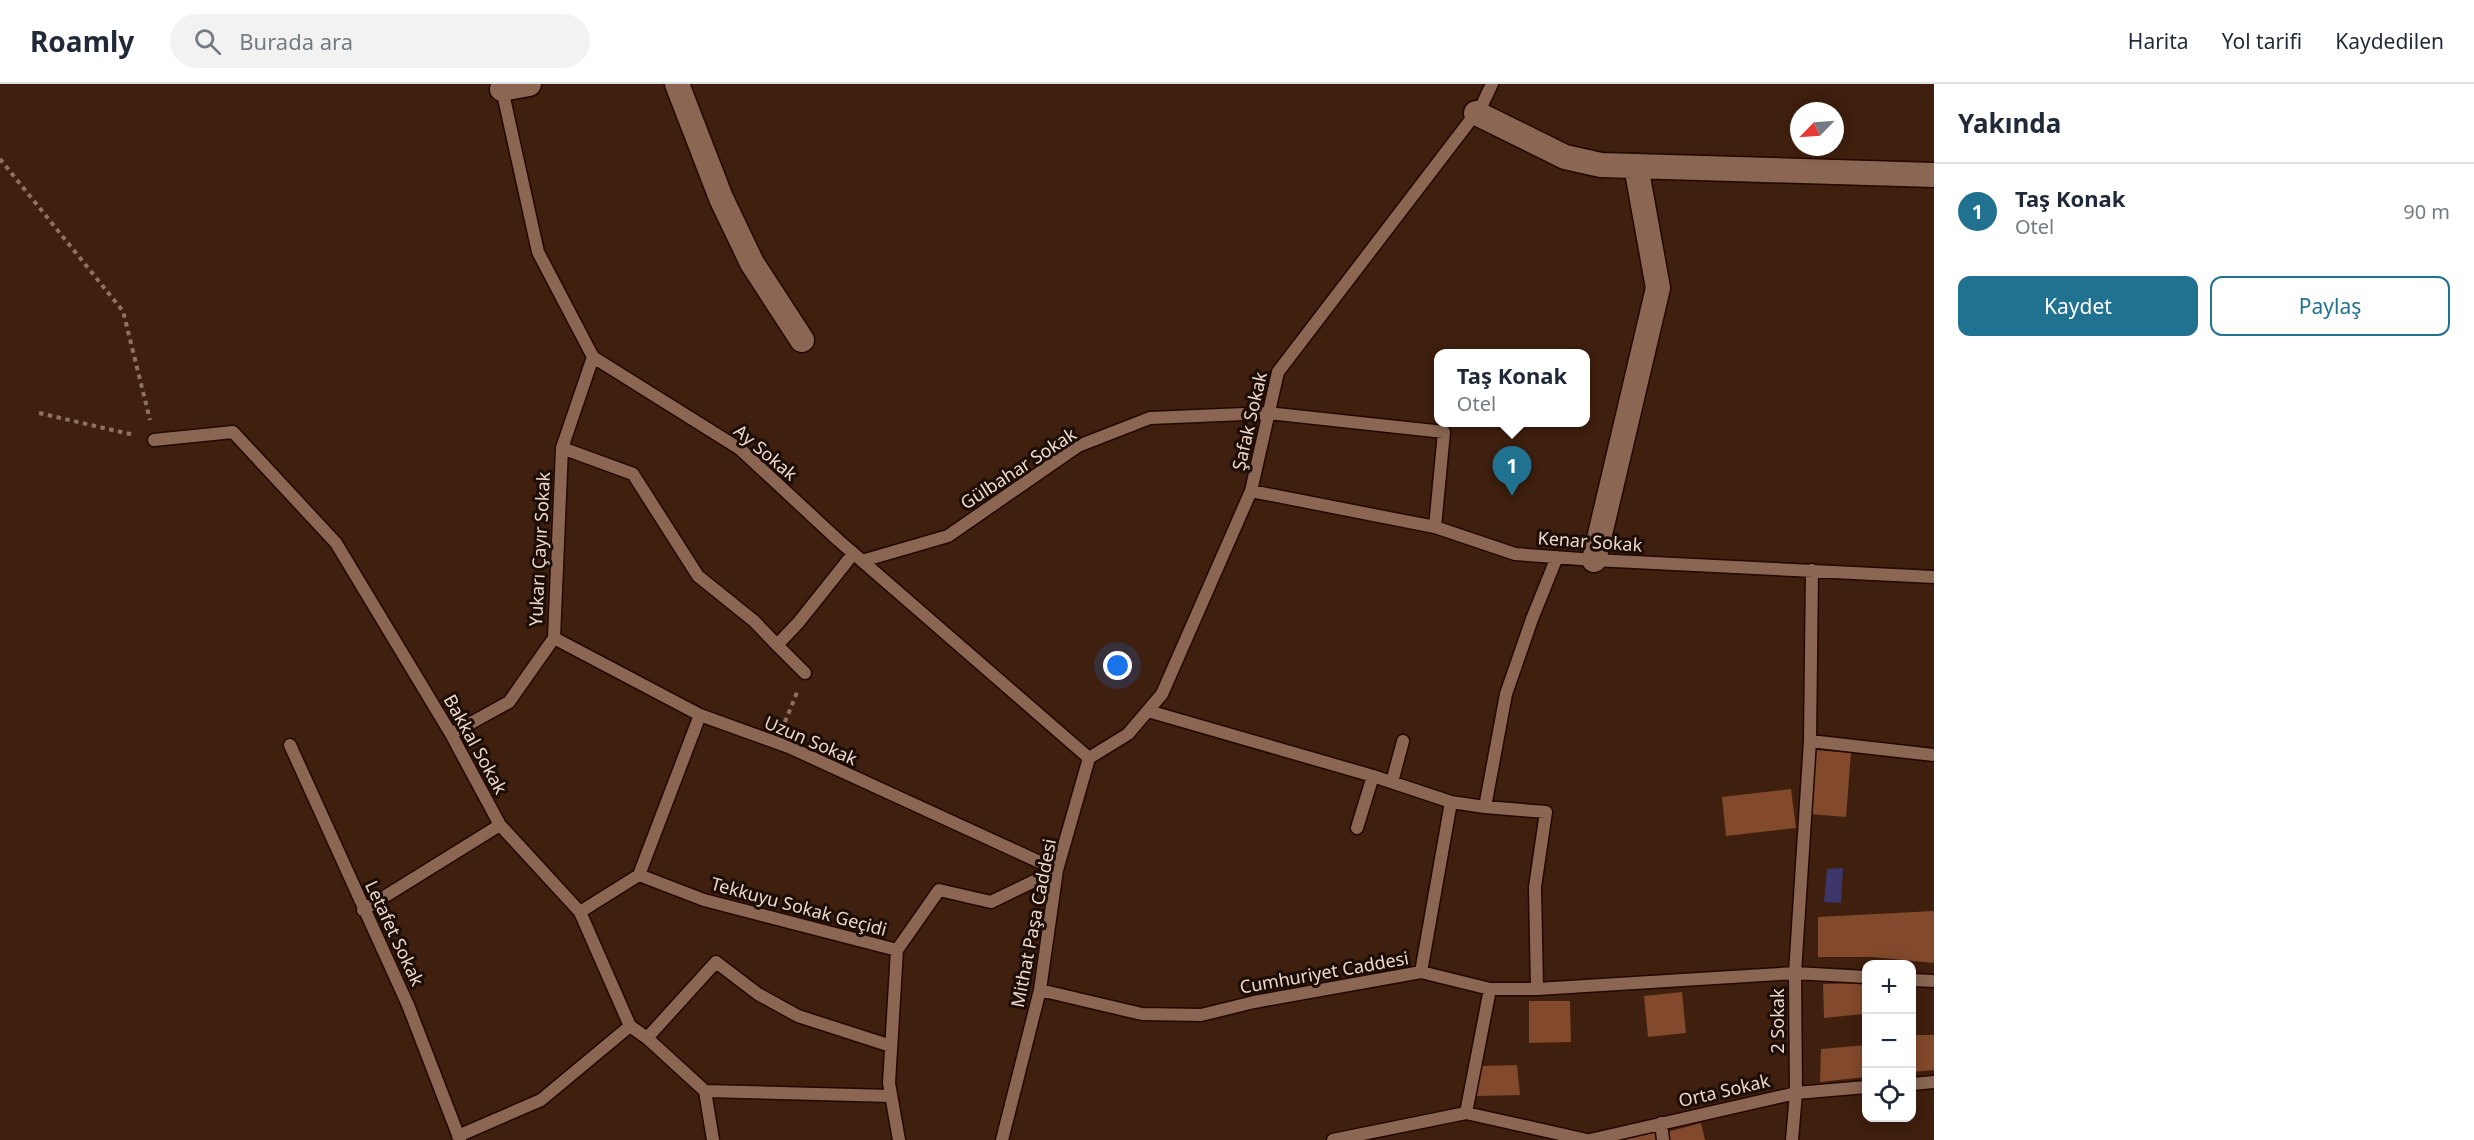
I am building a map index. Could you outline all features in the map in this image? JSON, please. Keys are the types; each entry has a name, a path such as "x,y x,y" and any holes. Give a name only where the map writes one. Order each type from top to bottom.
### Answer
{"street":[{"path":"502,88 529,84"},
{"path":"677,84 721,198 752,263 802,340"},
{"path":"1476,113 1565,157 1601,165 1934,175"},
{"path":"1594,561 1658,288 1635,166"}],"lane":[{"name":"Şafak Sokak","path":"1089,758 1128,734 1162,694 1251,491 1278,372 1476,113 1492,84"},
{"path":"502,88 538,252 593,357"},
{"name":"Yukarı Çayır Sokak","path":"451,734 509,702 554,638 562,448 593,357"},
{"name":"Ay Sokak","path":"593,357 740,449 857,557 1089,758"},
{"name":"Gülbahar Sokak","path":"857,557 948,536 1078,446 1150,418 1268,413 1444,432 1435,527"},
{"name":"Bakkal Sokak","path":"154,440 233,432 336,543 451,734 500,825 580,912 630,1026"},
{"path":"562,448 633,474 698,576 754,621 805,673"},
{"name":"Kenar Sokak","path":"1251,491 1435,527 1515,554 1594,561 1934,577"},
{"path":"777,645 857,557"},
{"path":"1485,807 1506,694 1557,557"},
{"name":"2 Sokak","path":"1792,1140 1796,1093 1795,973 1810,741 1812,570"},
{"name":"Uzun Sokak","path":"554,638 700,716 777,743 1057,870"},
{"path":"1148,711 1373,776 1451,802 1546,812 1535,887 1537,989"},
{"path":"580,912 639,875 700,716"},
{"path":"1392,782 1403,741"},
{"path":"1810,741 1934,755"},
{"name":"Letafet Sokak","path":"290,745 408,1005 459,1138"},
{"name":"Mithat Paşa Caddesi","path":"1002,1140 1040,990 1057,870 1089,758"},
{"path":"1357,828 1373,776"},
{"path":"1421,972 1451,802"},
{"path":"363,910 500,825"},
{"name":"Tekkuyu Sokak Geçidi","path":"639,875 704,900 897,950 939,890 991,902 1057,870"},
{"path":"897,950 889,1083 899,1140"},
{"path":"647,1038 716,962 758,994 798,1016 891,1046"},
{"name":"Cumhuriyet Caddesi","path":"1040,990 1142,1014 1201,1015 1254,1002 1421,972 1490,989 1537,989 1795,973 1862,977"},
{"path":"1916,980 1934,981"},
{"path":"1466,1113 1490,989"},
{"path":"459,1138 541,1100 630,1026 647,1038 705,1091 713,1140"},
{"path":"1916,1084 1934,1082"},
{"name":"Orta Sokak","path":"1333,1140 1466,1113 1589,1140 1796,1093 1862,1088"},
{"path":"705,1091 891,1096"},
{"path":"1661,1123 1663,1140"}],"path":[{"path":"0,159 123,311 154,440 39,413"},
{"path":"777,743 805,673"}],"shaded area":[{"path":"1843,868 1841,903 1824,902 1827,869"}],"building":[{"path":"1814,750 1851,753 1846,817 1809,814"},
{"path":"1791,789 1796,828 1726,836 1722,797"},
{"path":"1934,911 1934,963 1872,957 1818,957 1818,917"},
{"path":"1862,983 1862,1014 1824,1018 1823,984"},
{"path":"1682,992 1686,1033 1648,1037 1644,996"},
{"path":"1529,1001 1570,1001 1571,1042 1529,1043"},
{"path":"1916,1035 1934,1035 1934,1070 1916,1072"},
{"path":"1862,1045 1862,1077 1820,1082 1821,1049"},
{"path":"1517,1065 1520,1095 1476,1096 1481,1066"},
{"path":"1701,1123 1705,1140 1669,1140 1667,1132"},
{"path":"1657,1129 1659,1140 1624,1140 1623,1135"}],"place":[{"name":"Taş Konak","path":"1512,496"}]}
